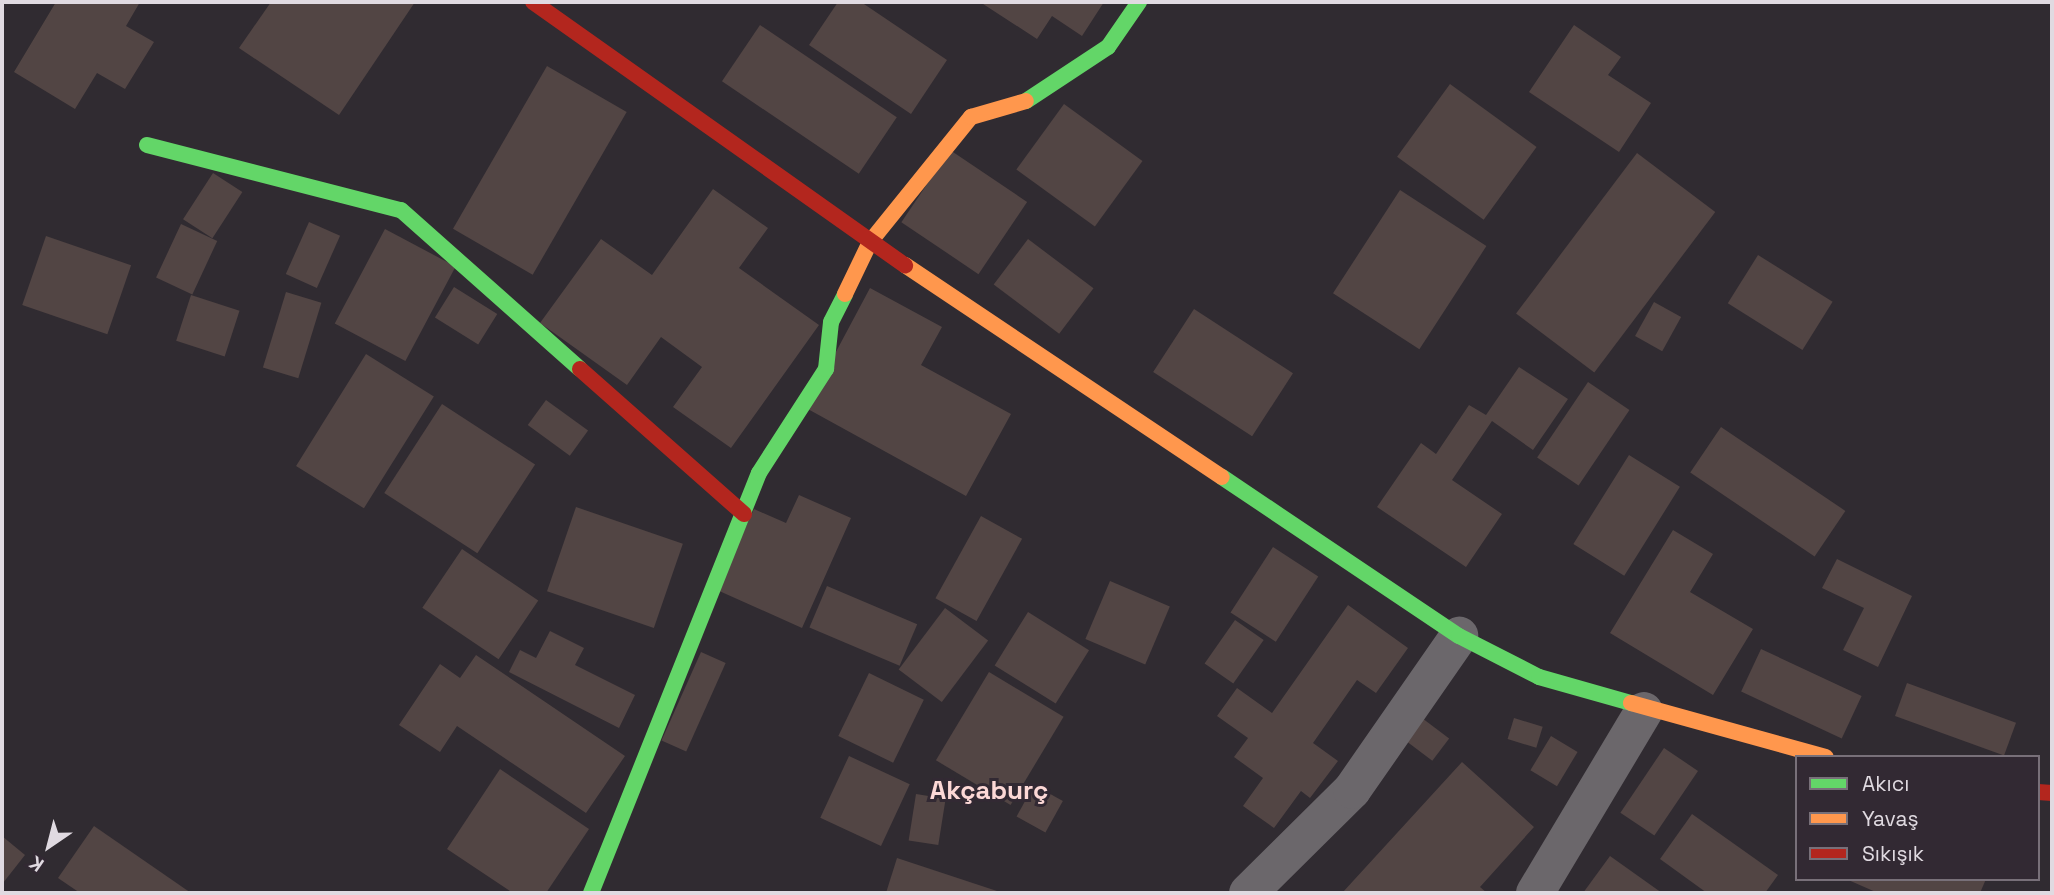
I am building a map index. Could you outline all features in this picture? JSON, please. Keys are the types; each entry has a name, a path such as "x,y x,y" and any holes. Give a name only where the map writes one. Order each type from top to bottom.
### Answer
{"street":[{"path":"533,2 870,242 1459,636 1539,677 1644,711 1818,755"},
{"path":"590,893 760,474 826,369 831,322 870,242 971,117 1017,107 1108,47 1139,2"},
{"path":"148,145 401,210 744,514"},
{"path":"1248,893 1352,790 1459,636"},
{"path":"1535,893 1644,711"}],"building":[{"path":"56,2 140,2 126,26 154,42 125,89 97,73 75,109 14,72"},
{"path":"271,2 415,2 339,115 239,48"},
{"path":"838,2 861,2 947,60 911,114 809,45"},
{"path":"980,2 1104,2 1082,36 1052,16 1037,39"},
{"path":"760,25 897,117 859,174 722,81"},
{"path":"1574,25 1621,57 1608,75 1651,103 1619,152 1529,92"},
{"path":"547,66 627,112 533,275 453,229"},
{"path":"1450,84 1537,147 1484,220 1397,157"},
{"path":"1064,104 1142,161 1095,227 1016,170"},
{"path":"950,150 1027,202 978,274 901,222"},
{"path":"1637,153 1715,212 1594,373 1516,314"},
{"path":"213,173 242,192 212,238 183,219"},
{"path":"713,189 768,228 739,268 819,325 731,448 673,407 702,367 661,337 627,385 540,323 601,239 652,275"},
{"path":"1400,190 1486,246 1419,349 1333,293"},
{"path":"309,222 340,236 317,288 286,274"},
{"path":"181,224 217,241 192,294 156,277"},
{"path":"385,229 456,267 405,361 335,323"},
{"path":"46,236 131,265 107,334 22,305"},
{"path":"1028,239 1093,288 1059,334 994,285"},
{"path":"1758,255 1833,302 1802,350 1728,303"},
{"path":"454,287 497,314 478,345 435,318"},
{"path":"870,288 942,327 921,365 1011,414 966,496 806,408"},
{"path":"286,292 321,303 298,378 263,368"},
{"path":"191,295 240,311 225,356 176,341"},
{"path":"1654,302 1681,317 1662,351 1635,336"},
{"path":"1194,309 1293,373 1252,436 1153,372"},
{"path":"366,354 434,396 364,508 296,466"},
{"path":"1519,367 1568,399 1533,450 1492,421 1452,480 1502,514 1466,567 1377,507 1421,443 1436,454 1469,405 1486,415"},
{"path":"1588,382 1629,410 1579,485 1537,457"},
{"path":"546,400 588,431 570,456 528,425"},
{"path":"442,404 535,464 477,553 384,493"},
{"path":"1721,427 1845,511 1815,556 1690,473"},
{"path":"1629,455 1680,487 1624,576 1573,544"},
{"path":"799,495 851,518 802,628 717,590 754,509 786,523"},
{"path":"576,507 683,544 654,628 547,591"},
{"path":"981,516 1022,539 977,621 935,598"},
{"path":"1673,530 1713,554 1690,592 1753,629 1713,695 1610,633"},
{"path":"1273,547 1318,576 1276,642 1231,612"},
{"path":"462,549 538,600 499,659 422,608"},
{"path":"1837,559 1912,596 1878,667 1843,650 1864,608 1822,588"},
{"path":"1110,581 1170,606 1145,664 1085,639"},
{"path":"827,586 917,624 900,666 809,627"},
{"path":"1348,605 1408,648 1376,693 1357,680 1313,743 1338,761 1310,798 1301,791 1274,828 1243,806 1263,778 1234,757 1248,738 1217,716 1237,688 1272,713"},
{"path":"945,608 988,640 942,702 899,669"},
{"path":"1028,612 1089,650 1056,704 995,665"},
{"path":"1235,620 1264,640 1233,683 1205,663"},
{"path":"550,631 584,648 575,665 635,695 619,728 509,672 520,650 536,658"},
{"path":"1761,649 1862,696 1842,739 1741,692"},
{"path":"701,652 726,663 686,752 662,741"},
{"path":"476,655 625,756 586,813 457,726 440,752 399,725 440,664 460,678"},
{"path":"989,672 1064,717 1011,805 936,760"},
{"path":"869,673 924,700 893,763 838,736"},
{"path":"1907,683 2016,723 2002,755 1895,716"},
{"path":"1418,715 1449,738 1432,761 1401,737"},
{"path":"1514,718 1543,727 1536,748 1508,739"},
{"path":"1551,736 1578,752 1557,786 1530,770"},
{"path":"1664,748 1698,771 1654,836 1620,813"},
{"path":"849,756 910,784 881,846 820,818"},
{"path":"1462,762 1534,827 1480,887 1487,893 1343,892"},
{"path":"500,769 589,829 546,893 513,893 447,849"},
{"path":"1034,785 1063,801 1045,832 1017,816"},
{"path":"916,794 946,799 938,845 909,840"},
{"path":"1692,814 1778,875 1765,893 1707,893 1660,859"},
{"path":"94,826 191,893 80,893 58,878"},
{"path":"2,836 25,855 3,883 2,881"},
{"path":"1610,856 1662,893 1583,893"},
{"path":"897,858 1003,893 886,893"},
{"path":"1851,881 1985,881 1980,893 1878,893"}],"traffic: fast":[{"path":"1026,101 1108,47 1139,2"},
{"path":"147,145 401,210 580,369"},
{"path":"591,893 759,473 826,369 831,322 845,294"},
{"path":"1222,477 1459,636 1539,677 1631,703"}],"traffic: slow":[{"path":"845,294 870,242 971,117 1026,101"},
{"path":"905,265 1222,477"},
{"path":"1631,703 1819,755"}],"traffic: jam":[{"path":"533,2 905,265"},
{"path":"580,369 744,514"},
{"path":"2040,792 2052,793"}],"district":[{"name":"Akçaburç","path":"989,791"}]}
